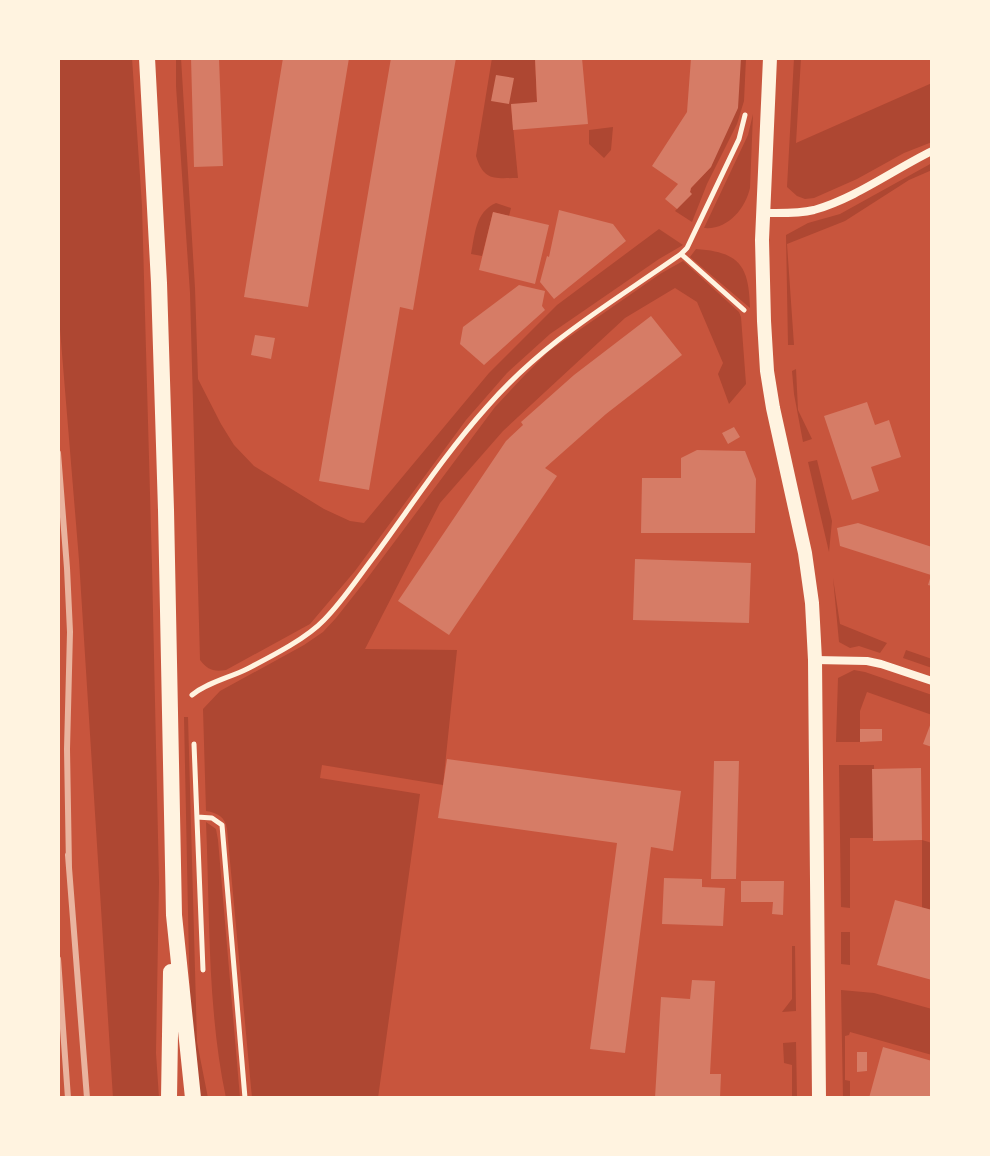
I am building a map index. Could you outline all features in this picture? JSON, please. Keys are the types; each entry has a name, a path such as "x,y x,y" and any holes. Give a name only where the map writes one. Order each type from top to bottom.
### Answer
{"main road":[{"path":"147,58 159,283 174,915 193,1098"},
{"path":"169,1098 174,915"}],"street":[{"path":"770,58 762,286 767,371 805,553 812,603 819,1098"},
{"path":"763,213 796,213 829,205 932,151"},
{"path":"815,660 867,661 932,681"}],"path":[{"path":"192,695 201,688 247,669 308,634 323,621 463,435 514,376 547,346 681,254 692,238 739,139 747,105"},
{"path":"681,254 746,312"},
{"path":"197,817 212,818 222,825 245,1098"}],"shaded area":[{"path":"58,58 132,58 142,206 152,566 159,882 156,1053 159,1098 113,1098 79,560 58,305"},
{"path":"176,58 181,58 198,379 234,445 254,466 324,509 350,521 364,523 489,373 557,305 659,229 683,245 550,334 507,373 466,420 355,571 310,624 221,671 211,670 200,660 190,293"},
{"path":"492,58 535,58 537,102 511,105 518,178 491,177 483,170 476,156"},
{"path":"741,58 746,58 744,101 737,124 692,222 675,211 711,167"},
{"path":"794,58 801,58 796,143 932,83 932,142 814,198 797,196 787,187"},
{"path":"753,114 748,196 728,222 704,228 748,135"},
{"path":"613,127 611,150 604,158 589,144 589,130"},
{"path":"932,163 932,170 909,180 845,221 787,244 794,345 788,345 786,235 808,223 840,214"},
{"path":"496,203 511,208 509,216 493,212 482,256 471,254 480,218"},
{"path":"696,249 723,254 739,264 747,281 750,308 690,257"},
{"path":"683,261 739,312 746,384 729,404 718,374 723,363 697,302 675,288 625,318 503,431 440,503 365,649 457,650 443,785 322,765 320,778 420,794 378,1098 252,1098 227,829 220,816 206,811 203,709 220,691 323,632 366,580 495,407 549,351"},
{"path":"796,369 798,410 812,439 803,442 794,394 792,371"},
{"path":"817,460 832,521 829,552 808,462"},
{"path":"833,578 840,624 887,643 880,653 859,646 850,648 839,642"},
{"path":"906,650 932,659 932,668 903,658"},
{"path":"854,670 932,695 932,715 867,692 860,711 860,742 836,742 838,678"},
{"path":"184,717 188,717 197,1042 208,1098 201,1098 192,1046"},
{"path":"839,765 874,765 874,838 850,838 850,908 841,907"},
{"path":"206,822 216,829 218,840 240,1098 226,1098 215,1030"},
{"path":"922,840 932,843 932,910 922,908"},
{"path":"841,932 850,932 850,965 841,964"},
{"path":"792,946 795,946 796,1011 782,1012 792,999"},
{"path":"841,990 874,993 932,1009 932,1055 850,1032 845,1036 845,1080 850,1081 850,1098 843,1098"},
{"path":"796,1042 797,1098 792,1098 792,1065 784,1063 783,1043"}],"building":[{"path":"191,58 219,58 223,166 194,167"},
{"path":"283,58 349,58 308,307 244,297"},
{"path":"391,58 456,58 413,310 400,307 369,490 319,481"},
{"path":"535,58 582,58 588,124 513,130 511,104 537,102"},
{"path":"691,58 741,58 738,108 711,167 677,209 665,199 678,184 652,166 687,112"},
{"path":"496,75 514,78 509,104 491,101"},
{"path":"559,210 613,224 626,241 554,299 540,282"},
{"path":"493,212 549,225 535,284 479,270"},
{"path":"519,285 545,291 542,306 545,310 484,365 460,344 463,327"},
{"path":"651,316 682,355 606,414 545,468 557,476 449,635 398,601 506,441 523,425 521,422 574,375"},
{"path":"255,335 275,338 271,359 251,355"},
{"path":"867,402 875,425 889,420 901,457 871,467 879,491 852,500 824,416"},
{"path":"734,427 740,437 728,444 722,433"},
{"path":"697,450 745,451 756,479 755,533 641,533 642,478 681,478 681,458"},
{"path":"858,523 932,547 932,586 928,585 931,575 840,546 837,528"},
{"path":"635,559 751,563 749,623 633,620"},
{"path":"932,720 932,747 923,744"},
{"path":"860,729 882,729 882,741 860,742"},
{"path":"447,759 681,791 673,851 651,847 625,1053 590,1049 617,843 438,818"},
{"path":"714,761 739,761 736,879 711,879"},
{"path":"921,768 922,840 873,841 872,769"},
{"path":"664,878 702,879 702,887 725,888 723,926 662,924"},
{"path":"741,881 784,881 783,915 772,914 773,902 741,902"},
{"path":"895,900 932,910 932,980 877,965"},
{"path":"692,980 715,981 710,1074 721,1074 720,1098 655,1098 661,997 690,999"},
{"path":"883,1047 932,1061 932,1098 869,1098"},
{"path":"857,1052 867,1052 867,1071 857,1072"}],"railway":[{"path":"58,453 70,632 67,749 69,867"},
{"path":"68,855 87,1098"},
{"path":"58,959 68,1098"}]}
